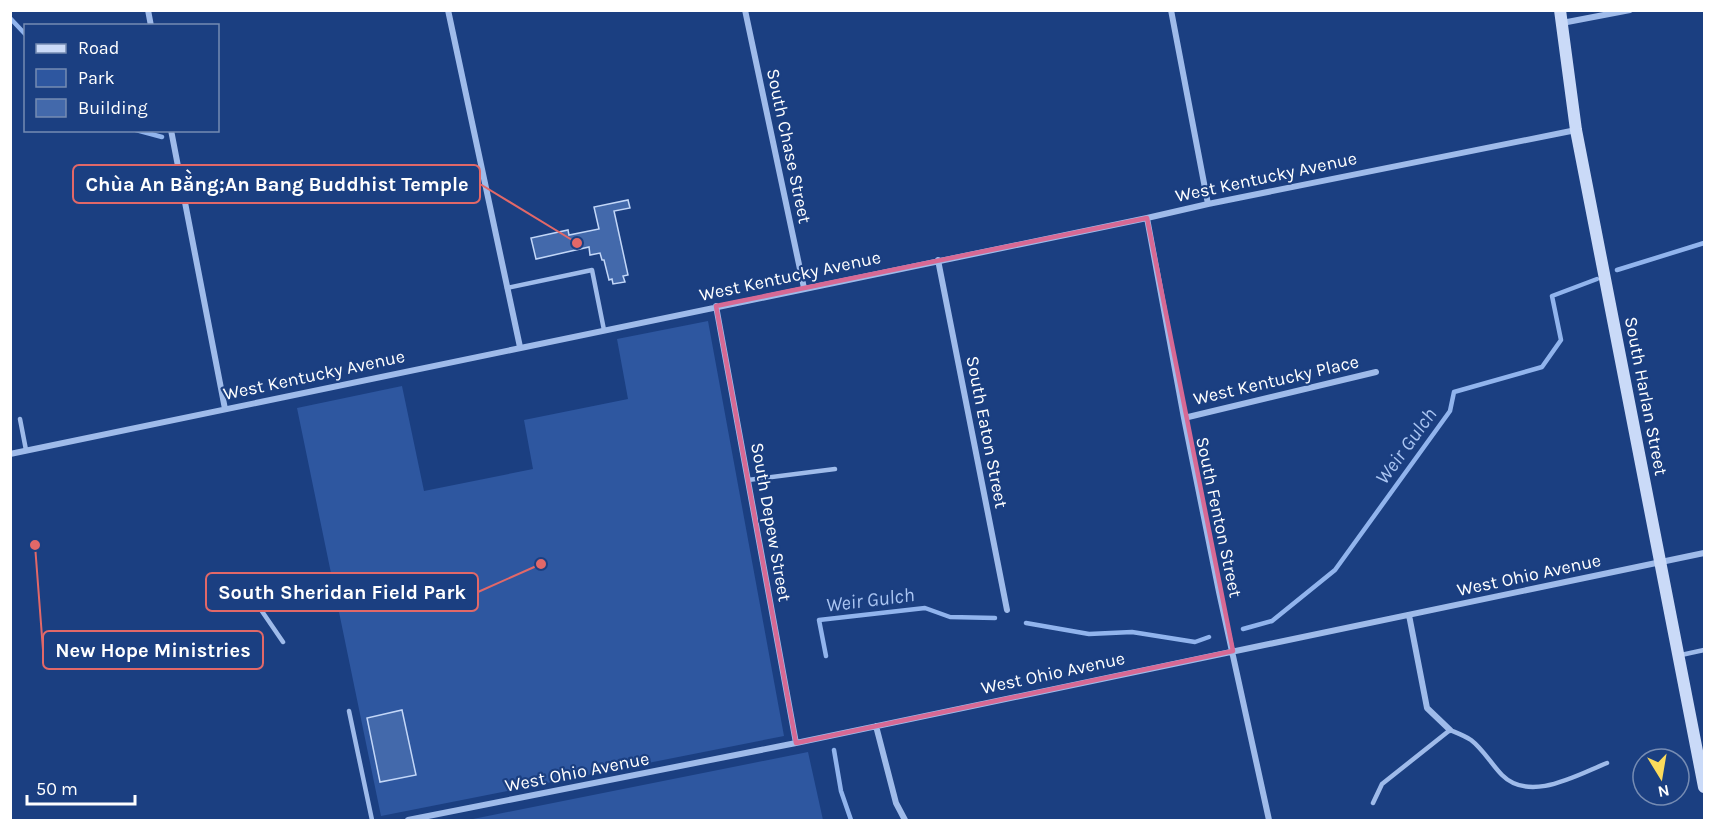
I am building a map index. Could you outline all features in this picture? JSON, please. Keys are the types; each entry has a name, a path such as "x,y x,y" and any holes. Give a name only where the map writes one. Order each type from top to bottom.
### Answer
{"street":[{"path":"448,10 520,347"},
{"name":"South Chase Street","path":"745,10 804,288"},
{"path":"1171,10 1209,204"},
{"path":"1561,17 1630,10"},
{"name":"South Harlan Street","path":"1561,17 1576,130 1704,787"},
{"name":"West Kentucky Avenue","path":"10,454 1209,204 1576,130"},
{"path":"171,132 225,409"},
{"name":"South Fenton Street","path":"1147,218 1184,418 1269,820"},
{"name":"South Eaton Street","path":"938,261 1008,610"},
{"name":"South Depew Street","path":"716,306 796,743"},
{"name":"West Kentucky Place","path":"1184,418 1376,372"},
{"name":"West Ohio Avenue","path":"408,820 796,743 1704,553"},
{"path":"1409,615 1427,708 1450,730"},
{"path":"876,726 896,803 906,820"}],"lane":[{"path":"507,288 592,270 604,330"},
{"path":"20,419 26,450"},
{"path":"748,480 835,469"},
{"path":"240,600 257,604 283,642"},
{"path":"1678,656 1704,650"},
{"path":"349,711 372,820"},
{"path":"1373,803 1382,784 1450,730 1472,741 1504,777 1519,787 1541,787 1607,763"}],"highlighted area":[{"path":"1147,218 1233,651 796,743 716,306"}],"green space":[{"path":"708,321 784,736 381,816 297,408 402,386 424,491 533,469 524,420 628,399 617,339"},
{"path":"808,752 823,820 468,820"}],"building":[{"path":"628,200 630,208 614,211 628,275 623,276 625,282 613,284 612,279 609,280 600,253 590,255 589,247 536,259 531,238 568,230 569,235 599,229 594,207"},
{"path":"402,710 416,775 380,782 367,718"}],"waterway":[{"path":"10,18 24,33"},
{"path":"143,132 162,137"},
{"name":"Weir Gulch","path":"1617,270 1704,243"},
{"name":"Weir Gulch","path":"1243,629 1272,621 1335,570 1450,411 1454,392 1542,367 1561,340 1552,296 1597,279"},
{"name":"Weir Gulch","path":"826,656 819,620 925,608 950,617 995,618"},
{"name":"Weir Gulch","path":"1026,623 1089,634 1132,632 1195,642 1209,637"},
{"name":"Weir Gulch","path":"834,750 841,791 851,820"}],"place":[{"name":"Chùa An Bằng;An Bang Buddhist Temple","path":"577,243"},
{"name":"New Hope Ministries","path":"35,545"},
{"name":"South Sheridan Field Park","path":"541,564"}]}
